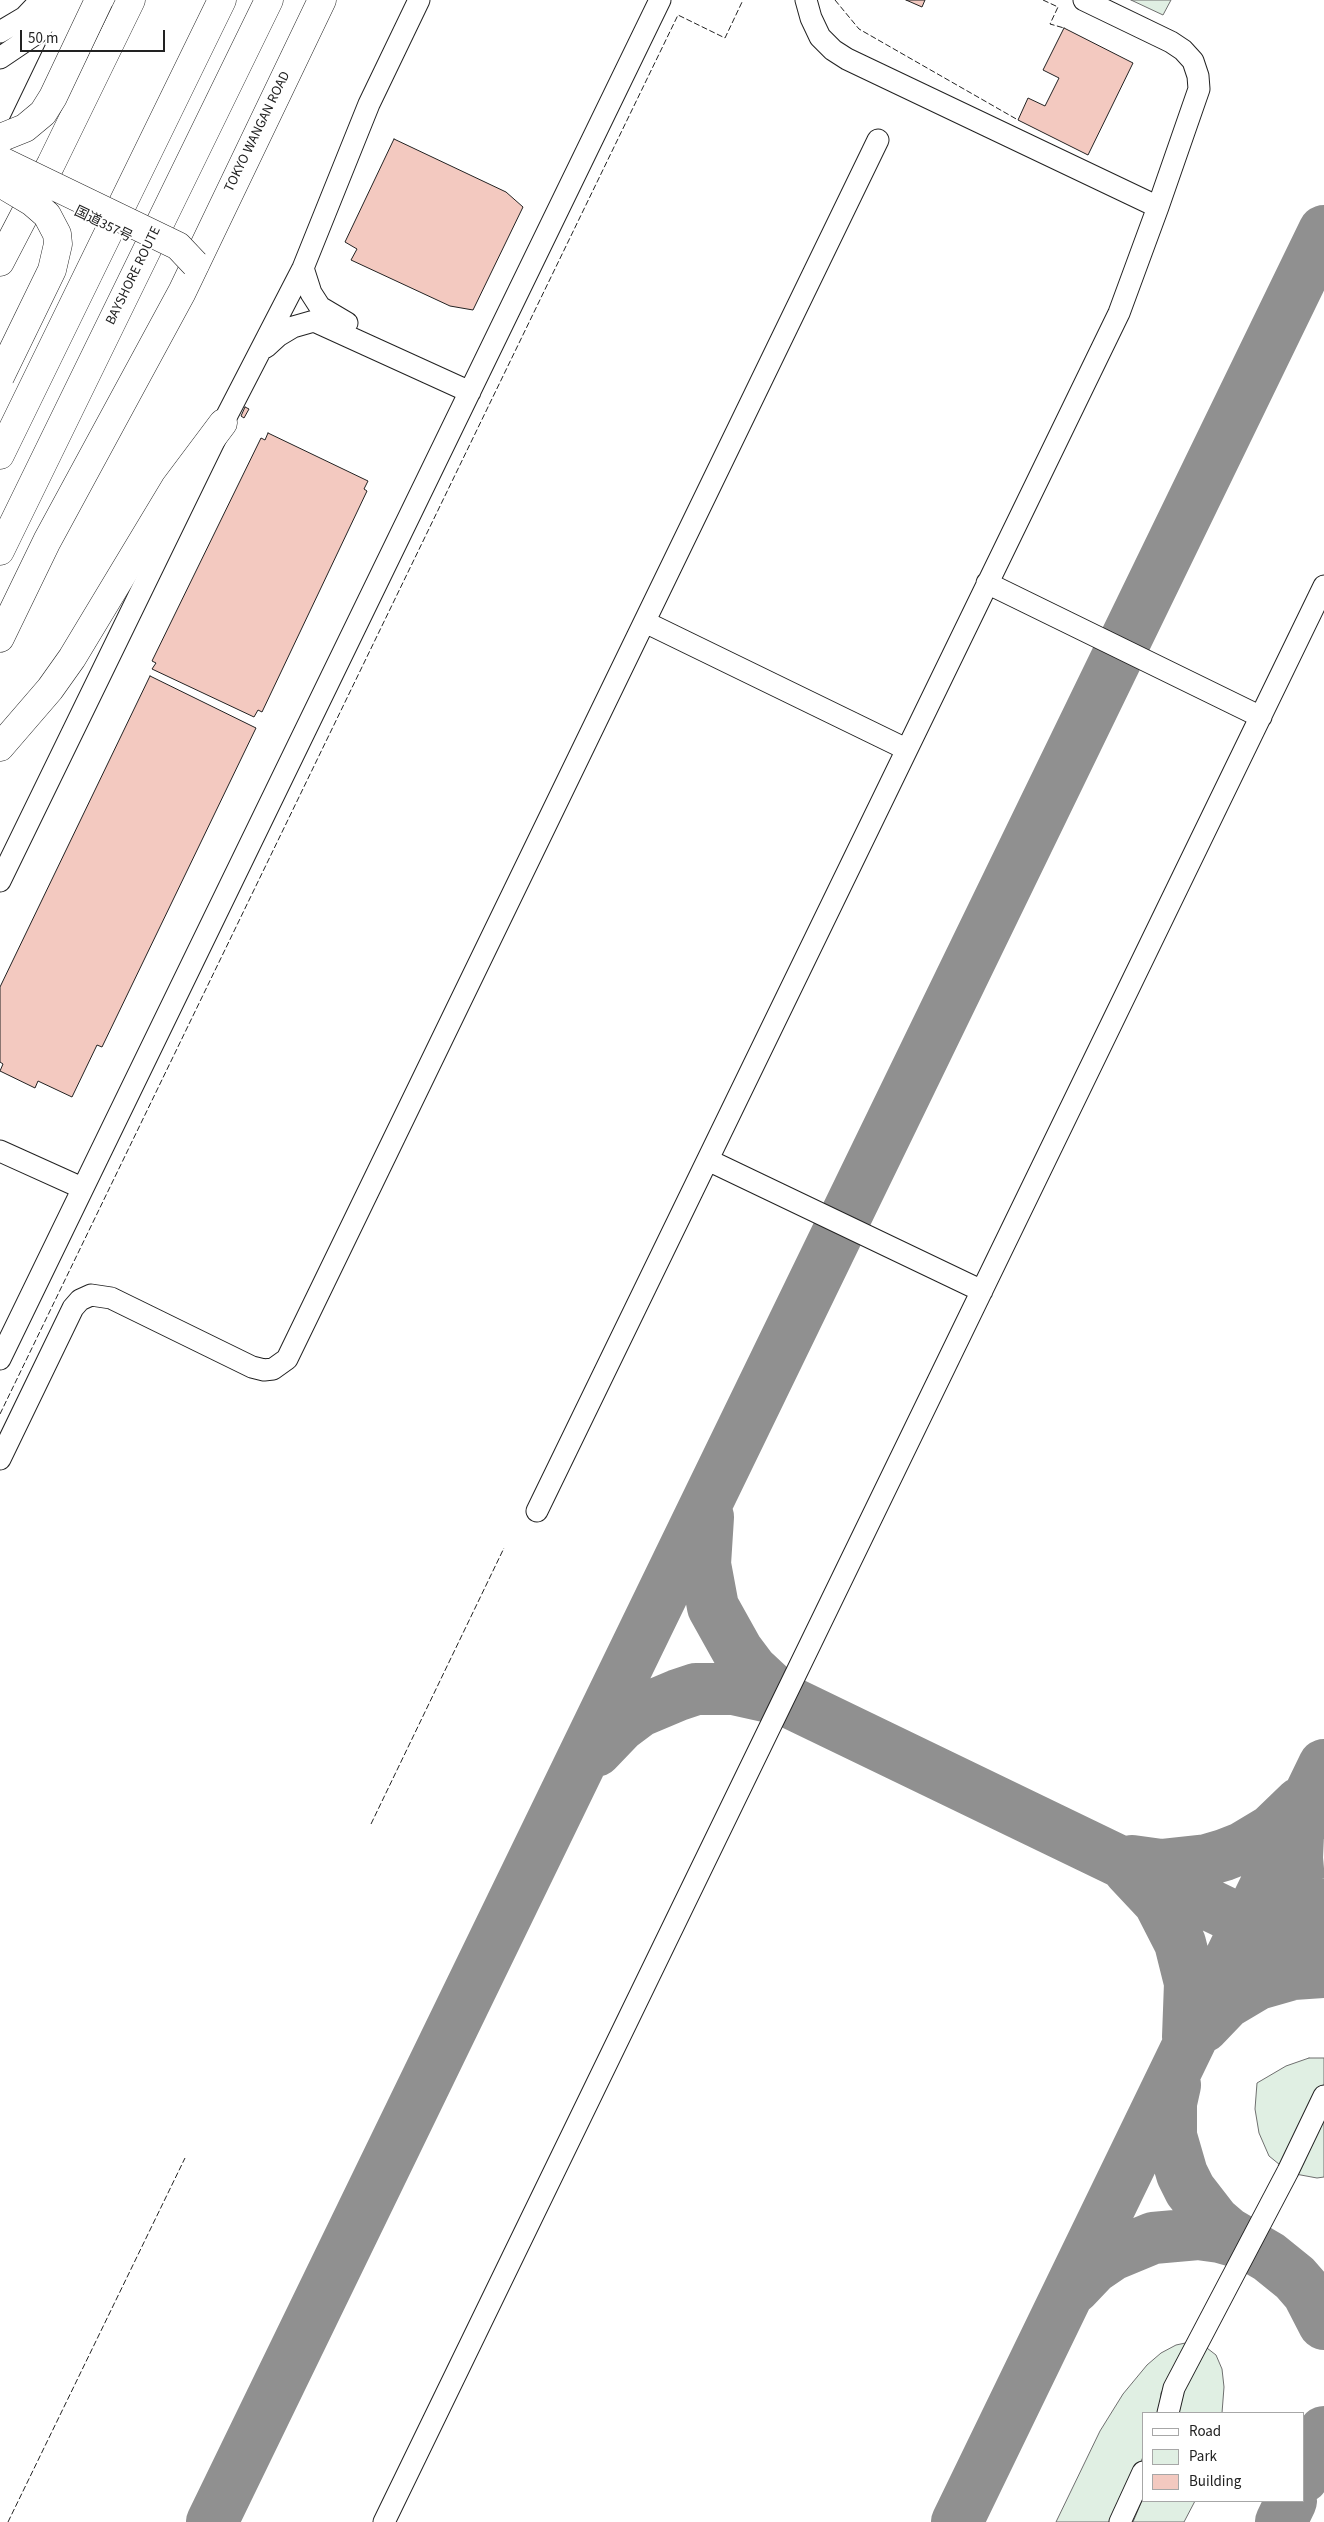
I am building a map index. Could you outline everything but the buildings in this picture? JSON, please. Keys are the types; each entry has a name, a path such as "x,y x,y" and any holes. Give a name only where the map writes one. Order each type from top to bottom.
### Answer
{"highway":[{"path":"0,138 25,128 43,113 53,97 99,0"},
{"path":"0,262 51,164 131,0"},
{"path":"0,455 222,0"},
{"name":"BAYSHORE ROUTE","path":"0,551 269,0"},
{"name":"TOKYO WANGAN ROAD","path":"0,638 90,461 144,365 195,264 322,0"},
{"name":"国道357号","path":"0,160 178,246 195,264"},
{"name":"国道357号","path":"0,178 172,259 195,264"},
{"path":"0,183 32,202 47,215 57,234 58,244 52,270 0,377"},
{"path":"0,747 50,688 72,658 175,487 223,423"}],"street":[{"path":"0,32 25,17 41,0"},
{"path":"0,58 37,33 64,0"},
{"path":"0,165 79,0"},
{"path":"0,881 223,423 303,268 369,104 419,0"},
{"path":"0,1358 660,0"},
{"path":"806,0 811,18 820,37 833,50 847,59 1158,207"},
{"path":"537,1511 1119,313 1158,207 1199,89 1198,76 1193,62 1183,50 1171,42 1084,0"},
{"path":"0,1458 73,1308 80,1300 91,1295 111,1298 252,1367 264,1370 273,1369 287,1359 878,140"},
{"path":"303,268 311,294 320,307 335,317 472,387"},
{"path":"258,354 278,336 307,321 314,321 472,387"},
{"path":"987,583 1261,717"},
{"path":"384,2522 1324,586"},
{"path":"645,622 906,749"},
{"path":"0,1151 82,1188"},
{"path":"708,1160 982,1291"},
{"path":"1168,2412 1174,2388 1284,2179 1324,2096"},
{"path":"1120,2522 1142,2474"}],"green space":[{"path":"1131,0 1171,0 1163,15"},
{"path":"1309,2058 1324,2058 1324,2177 1317,2178 1290,2173 1269,2156 1259,2133 1255,2109 1257,2083 1286,2066"},
{"path":"1190,2342 1161,2393 1161,2412 1142,2412 1142,2459 1113,2522 1056,2522 1100,2431 1123,2394 1147,2365 1161,2353 1176,2345"},
{"path":"1203,2345 1216,2355 1222,2369 1224,2387 1222,2412 1177,2412 1181,2392"},
{"path":"1142,2500 1142,2502 1194,2502 1184,2522 1133,2522"}],"taxiway":[{"path":"212,2522 1324,231"},
{"path":"708,1517 705,1564 713,1607 737,1650 752,1670 783,1699 1324,1960"},
{"path":"596,1751 620,1726 640,1711 696,1689 734,1689 788,1701"},
{"path":"957,2522 1324,1765"},
{"path":"1132,1861 1161,1865 1207,1860 1224,1855 1242,1848 1272,1830 1300,1803"},
{"path":"1302,1821 1298,1835 1299,1881 1309,1913 1324,1939"},
{"path":"1129,1870 1159,1902 1180,1943 1190,1983 1188,2037"},
{"path":"1203,2027 1226,2003 1258,1984 1293,1974 1324,1972"},
{"path":"1175,2085 1171,2103 1171,2136 1182,2174 1190,2190 1214,2221 1228,2233 1269,2257 1295,2278 1308,2293 1324,2324"},
{"path":"1074,2288 1093,2268 1112,2255 1153,2238 1198,2234 1220,2237 1248,2245"},
{"path":"1304,2475 1324,2432"},
{"path":"1281,2522 1291,2502"}],"fence":[{"path":"0,1414 678,15 725,38 743,0"},
{"path":"835,0 859,29 1018,120"},
{"path":"1043,0 1058,7 1050,24 1064,28"},
{"path":"371,1824 504,1548"},
{"path":"8,2522 185,2158"}]}
